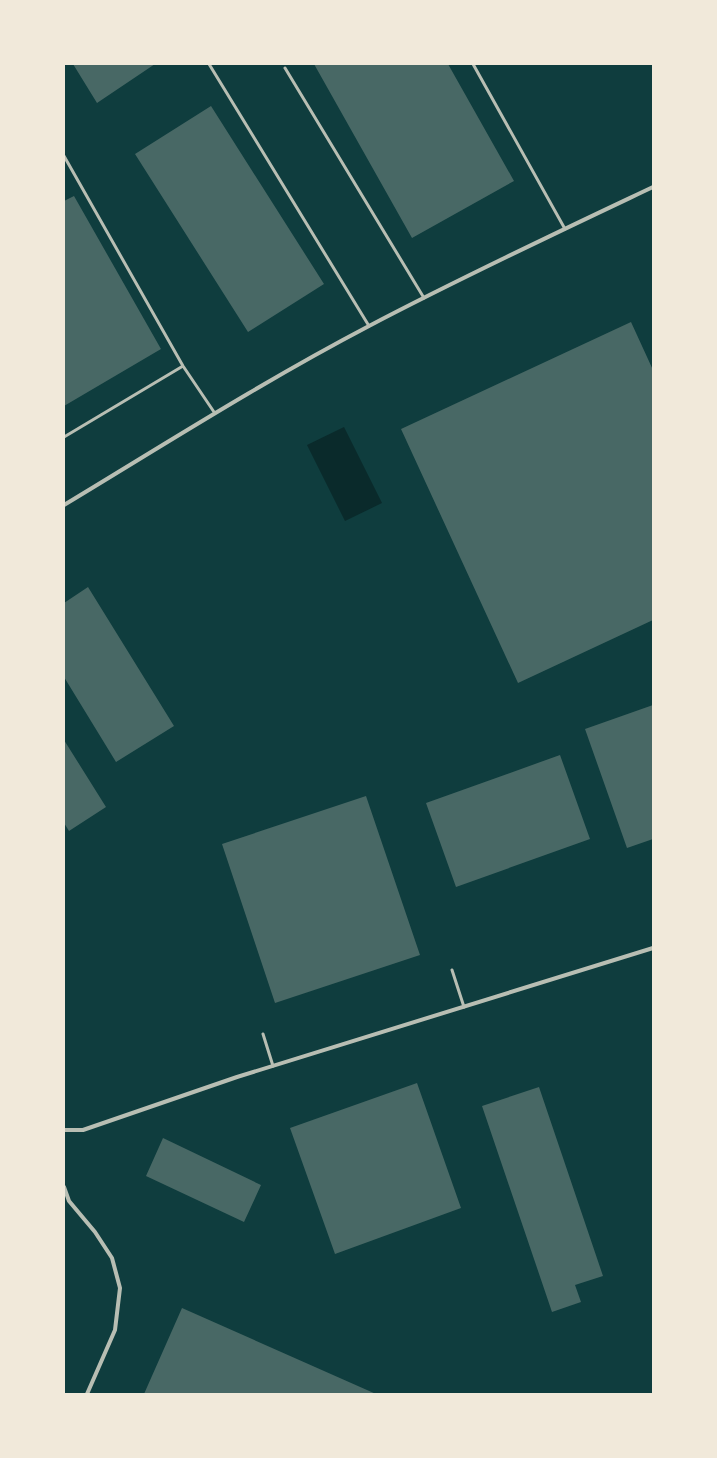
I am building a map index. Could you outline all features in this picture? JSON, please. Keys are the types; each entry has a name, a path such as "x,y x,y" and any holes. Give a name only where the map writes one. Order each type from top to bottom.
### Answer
{"street":[{"path":"64,505 214,412 369,326 653,187"},
{"path":"64,1130 83,1130 274,1066 653,948"},
{"path":"64,1187 69,1201 95,1232 112,1258 120,1288 115,1330 87,1394"}],"lane":[{"path":"209,64 369,326"},
{"path":"473,64 565,229"},
{"path":"285,68 424,298"},
{"path":"64,156 183,366 214,412"},
{"path":"64,437 183,366"},
{"path":"452,970 464,1007"},
{"path":"263,1034 274,1066"}],"water":[{"path":"344,427 382,503 345,521 307,445"}],"building":[{"path":"73,64 155,64 97,103"},
{"path":"314,64 448,64 514,181 412,238"},
{"path":"211,106 324,284 248,332 135,154"},
{"path":"74,196 161,349 64,406 64,201"},
{"path":"631,322 653,370 653,620 518,683 401,429"},
{"path":"88,587 174,726 116,762 64,677 64,603"},
{"path":"653,705 653,839 627,848 585,729"},
{"path":"64,740 106,807 69,831 64,823"},
{"path":"560,755 590,839 456,887 426,803"},
{"path":"366,796 420,955 275,1003 222,844"},
{"path":"417,1083 461,1208 335,1254 290,1128"},
{"path":"539,1087 603,1276 575,1285 581,1302 552,1312 482,1106"},
{"path":"163,1138 261,1185 244,1222 146,1176"},
{"path":"182,1308 376,1394 144,1394"}]}
